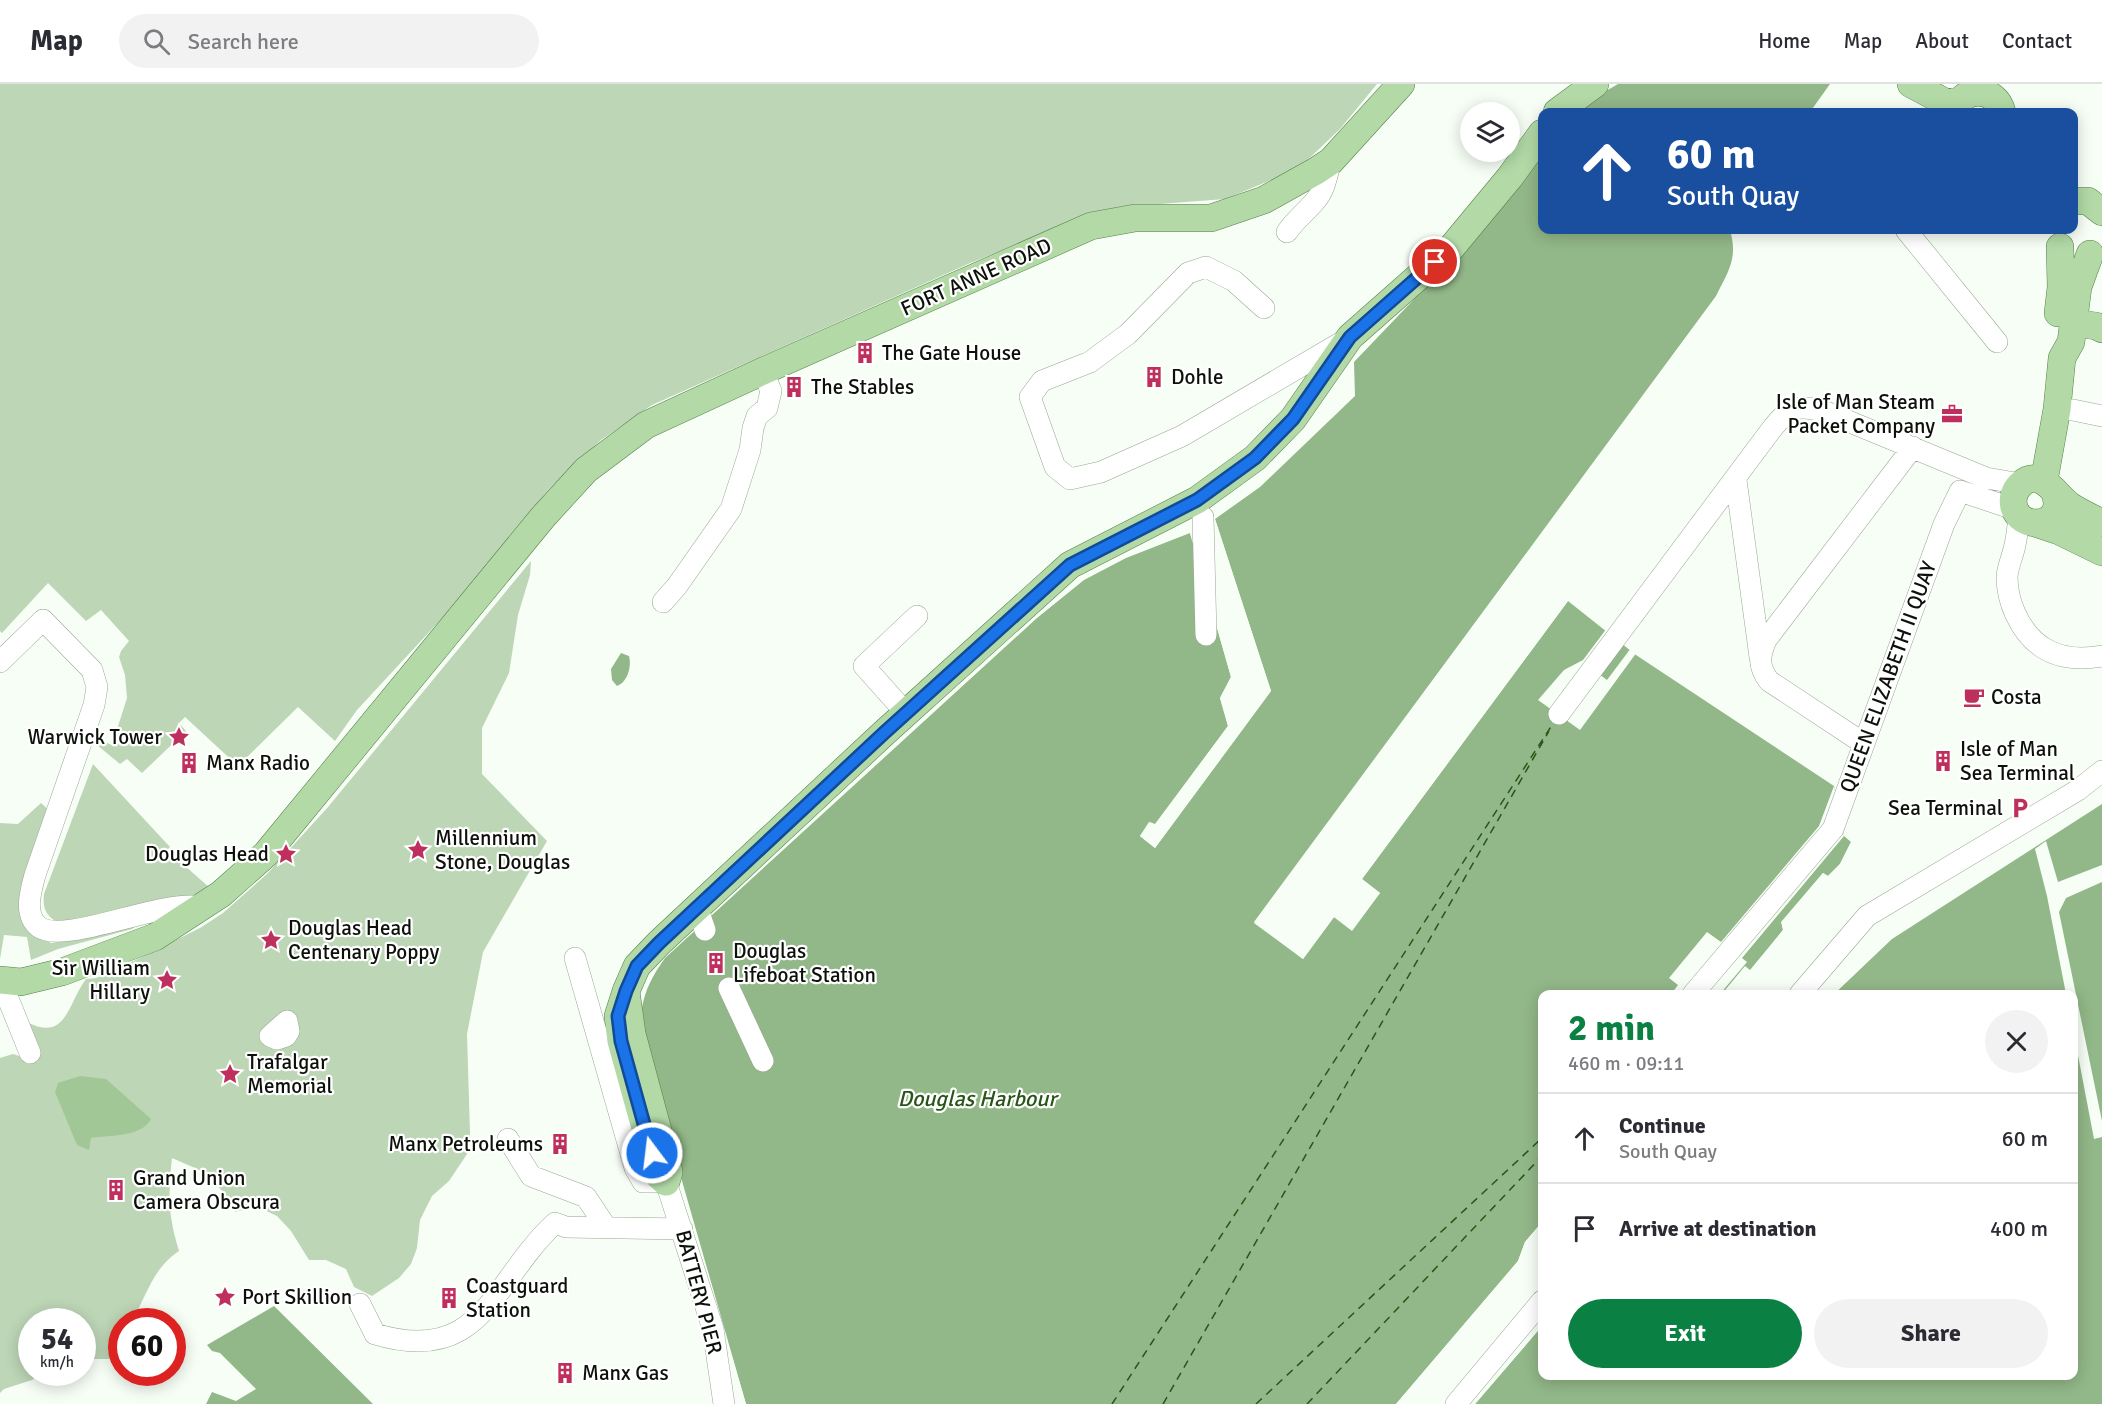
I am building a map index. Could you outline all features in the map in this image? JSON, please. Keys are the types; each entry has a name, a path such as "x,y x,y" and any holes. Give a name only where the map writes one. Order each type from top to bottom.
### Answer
{"main road":[{"name":"FORT ANNE ROAD","path":"201,907 221,894 266,854 550,509 586,470 646,425 1091,226 1135,218 1211,218 1264,200 1324,166 1401,84"},
{"path":"1562,108 1595,84"},
{"path":"1911,84 1956,108 1962,98 1975,92 2001,100"},
{"name":"BATTERY PIER","path":"666,1182 658,1175 621,1041 618,1016 637,966 702,920 906,712 1070,565 1197,500 1255,458 1293,419 1350,337 1452,247 1510,177 1538,138"},
{"path":"2054,235 2068,252 2076,255 2082,256 2096,249"},
{"path":"2054,235 2061,287 2055,341 2062,357"},
{"path":"2031,501 2057,409 2062,357 2071,342 2078,287 2096,249"},
{"path":"2074,323 2102,329"},
{"path":"2031,501 2071,506 2102,523"},
{"path":"2031,501 2059,531 2102,552"},
{"path":"4,981 21,982 62,972 155,937 201,907"}],"street":[{"path":"1287,232 1296,219 1317,199 1325,182 1324,166"},
{"path":"1909,234 1997,342"},
{"path":"1264,308 1233,280 1206,267 1188,273 1128,334 1090,362 1042,381 1030,397 1055,467 1070,479 1101,472 1182,436 1350,337"},
{"path":"663,602 677,586 731,509 750,450 753,428 758,416 767,408 771,391 763,371"},
{"path":"1559,714 1736,480 1780,418 1794,408 1806,407 1826,412 1986,478 2031,501 2016,541 2007,576 2011,605 2024,631 2041,648 2056,655 2087,659 2102,656"},
{"path":"2057,409 2102,416"},
{"path":"1761,670 1761,653 1766,640 1913,447"},
{"path":"1736,480 1761,670 1769,681 1787,695 1863,743"},
{"name":"QUEEN ELIZABETH II QUAY","path":"1696,990 1833,830 1944,524 1960,491 2031,501"},
{"path":"1203,517 1206,636"},
{"path":"906,712 864,666 917,616"},
{"path":"0,662 43,620 92,670 97,687 94,705 33,883 29,900 32,915 38,926 49,931 73,930 138,914 191,905 201,907"},
{"path":"1803,990 1867,916 2078,790 2102,771"},
{"path":"575,958 634,1168 643,1182 666,1182"},
{"path":"4,981 30,1053"},
{"path":"729,988 763,1061"},
{"path":"508,1139 531,1176 586,1197 606,1227"},
{"name":"BATTERY PIER","path":"666,1182 713,1329 724,1404"},
{"path":"360,1304 375,1334 398,1341 423,1342 454,1335 477,1318 509,1280 537,1239 555,1223 566,1227 682,1229"},
{"path":"1456,1404 1538,1306"}],"shaded area":[{"path":"0,84 1377,84 1340,129 1298,169 1225,199 1147,205 1096,212 968,264 652,405 601,440 549,489 456,603 357,710 335,741 298,707 238,766 185,717 179,723 186,731 142,773 127,759 120,764 97,745 100,740 112,745 127,698 125,675 119,657 129,641 101,610 86,621 48,583 2,633 0,631"},
{"path":"531,561 530,575 518,615 509,673 482,728 482,774 547,841 483,952 467,1034 470,1133 467,1154 449,1181 432,1196 420,1220 417,1248 411,1264 399,1278 372,1296 354,1287 346,1269 326,1260 309,1260 291,1231 277,1216 256,1206 235,1212 227,1196 204,1172 172,1158 170,1205 179,1251 163,1265 138,1308 108,1308 108,1359 96,1359 96,1308 18,1308 18,1384 4,1389 0,1393 0,1058 13,1054 38,1062 27,1022 40,1027 51,1027 58,1024 65,1017 86,979 96,978 142,957 200,928 223,913 267,874 328,807"},
{"path":"93,764 170,847 167,850 210,888 187,898 61,924 49,916 45,909 44,894"},
{"path":"41,803 51,812 32,932 51,943 142,922 132,929 58,949 31,960 27,937 4,935 0,959 0,823 18,824"},
{"path":"80,1076 106,1079 151,1119 147,1125 133,1132 91,1138 89,1150 77,1145 55,1092 58,1083"}],"water":[{"path":"1618,84 1830,84 1813,108 1577,108"},
{"name":"Douglas Harbour","path":"1538,152 1538,234 1731,234 1733,256 1716,296 1254,922 1303,959 1334,917 1352,930 1380,893 1362,879 1568,601 1636,655 1834,786 1844,836 1851,842 1840,864 1828,876 1823,873 1782,922 1783,930 1750,971 1745,967 1725,990 1538,990 1538,1227 1525,1242 1518,1261 1396,1404 746,1404 639,1031 646,993 665,958 1037,618 1084,580 1126,558 1190,533 1231,677 1220,698 1228,726 1155,825 1149,822 1140,836 1155,848 1271,691 1215,519 1260,487 1355,396 1354,362 1486,224"},
{"path":"621,653 629,656 630,665 624,682 617,686 612,680 611,669"},
{"path":"2102,804 2102,1404 1475,1404 1538,1331 1538,1380 2078,1380 2078,990 1838,990 1892,939"},
{"path":"274,1306 373,1404 206,1404 212,1392 236,1401 256,1389 220,1353 212,1351 207,1345"}],"pier":[{"path":"1679,347 1681,348 1258,922 1302,955 1332,914 1352,926 1376,893 1360,881 1359,877 1565,599 1568,601 1362,879 1380,893 1352,931 1334,917 1303,959 1254,923"},
{"path":"1215,519 1271,691 1155,848 1140,836 1150,822 1155,824 1228,726 1220,698 1231,677 1190,533 1193,531 1233,677 1223,698 1231,727 1158,827 1151,826 1144,836 1154,844 1268,690 1213,520"},
{"path":"1607,628 1624,641 1599,674 1607,680 1631,648 1637,652 1580,730 1538,700 1564,670 1583,660"},
{"path":"1834,786 1844,836 1742,958 1747,962 1723,990 1674,990 1678,985 1669,978 1707,932 1721,942 1819,826"},
{"path":"2046,841 2058,882 2102,865 2102,882 2066,898 2059,912 2075,990 2065,990 2047,896 2035,849"},
{"path":"1851,842 1853,845 1843,866 1829,879 1823,877 1785,923 1785,932 1752,972 1750,974 1746,971 1729,990 1725,990 1745,966 1750,970 1783,930 1781,922 1823,873 1828,876 1840,864"},
{"path":"1904,927 1906,929 1891,939 1838,990 1835,990 1889,937"},
{"path":"2078,1004 2102,1121 2102,1137 2094,1139 2078,1055"},
{"path":"1538,1227 1538,1232 1528,1243 1520,1263 1400,1404 1396,1404 1518,1261 1525,1242"},
{"path":"713,1291 746,1404 743,1404 710,1292"},
{"path":"1538,1328 1538,1331 1475,1404 1472,1404"}],"ferry route":[{"path":"1112,1404 1554,722"},
{"path":"1163,1404 1549,731"},
{"path":"1256,1404 1538,1142"},
{"path":"1307,1404 1538,1160"}],"place":[{"name":"The Gate House","path":"865,353"},
{"name":"Dohle","path":"1154,377"},
{"name":"The Stables","path":"794,387"},
{"name":"Isle of Man Steam Packet Company","path":"1952,414"},
{"name":"Costa","path":"1974,697"},
{"name":"Warwick Tower","path":"179,737"},
{"name":"Isle of Man Sea Terminal","path":"1943,761"},
{"name":"Manx Radio","path":"189,763"},
{"name":"Sea Terminal","path":"2020,808"},
{"name":"Millennium Stone, Douglas","path":"418,850"},
{"name":"Douglas Head","path":"286,854"},
{"name":"Douglas Head Centenary Poppy","path":"271,940"},
{"name":"Douglas Lifeboat Station","path":"716,963"},
{"name":"Sir William Hillary","path":"167,980"},
{"name":"Trafalgar Memorial","path":"230,1074"},
{"name":"Manx Petroleums","path":"560,1144"},
{"name":"Grand Union Camera Obscura","path":"116,1190"},
{"name":"Port Skillion","path":"225,1297"},
{"name":"Coastguard Station","path":"449,1298"},
{"name":"Manx Gas","path":"565,1373"}],"route":[{"path":"652,1153 621,1041 618,1016 637,966 867,748 1070,565 1197,500 1255,458 1293,419 1350,337 1435,262"}]}
